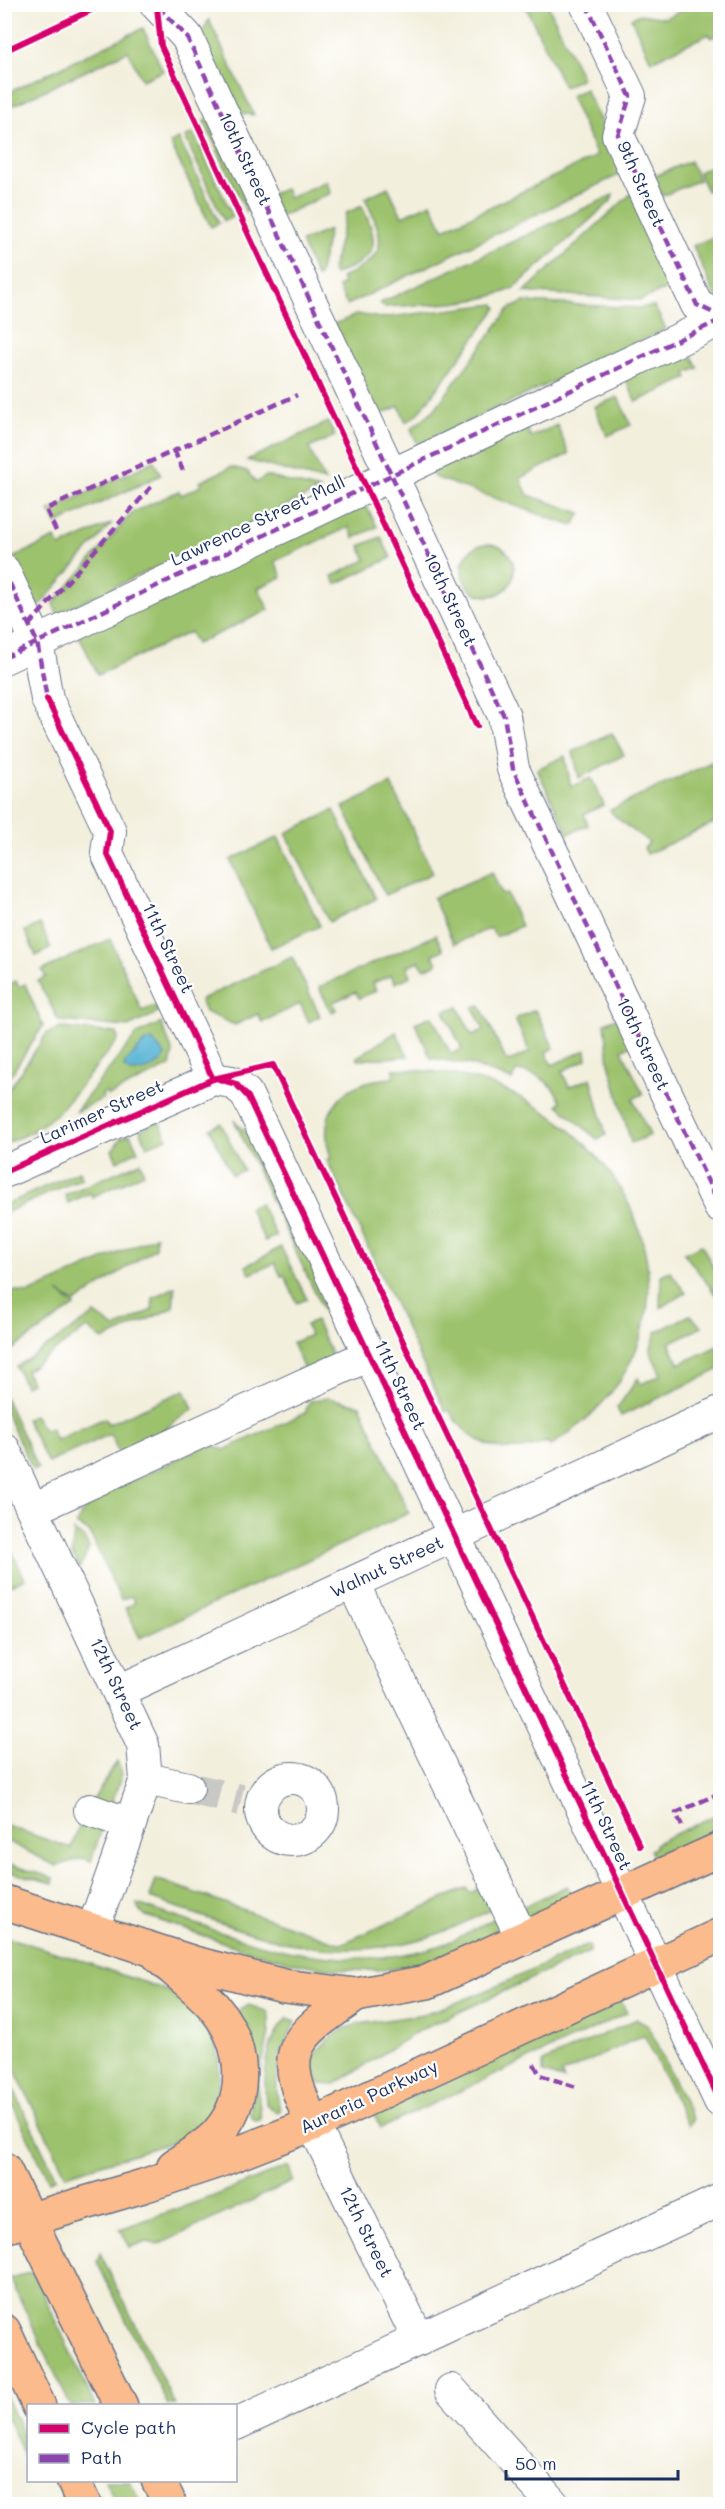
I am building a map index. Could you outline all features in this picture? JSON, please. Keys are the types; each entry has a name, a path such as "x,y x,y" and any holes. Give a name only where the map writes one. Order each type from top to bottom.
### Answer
{"main road":[{"path":"4,1902 93,1929 151,1950 284,1986 357,1995 427,1982 720,1849"},
{"name":"Auraria Parkway","path":"18,2224 142,2187 313,2124 720,1935"},
{"path":"142,2187 216,2135 235,2104 241,2067 237,2047 228,2024 213,2005 151,1950"},
{"path":"313,2124 293,2077 294,2054 304,2034 311,2026 357,1995"},
{"path":"4,2169 18,2224 121,2404"},
{"path":"6,2336 38,2404"},
{"path":"73,2482 84,2505"},
{"path":"158,2482 170,2505"}],"street":[{"name":"10th Street","path":"156,4 187,37 393,475 504,716 513,769 720,1207"},
{"name":"9th Street","path":"586,4 630,96 618,135 697,305 720,315"},
{"name":"Lawrence Street Mall","path":"4,658 720,320"},
{"name":"11th Street","path":"4,572 37,642 47,699 110,831 107,853 213,1079 232,1082 248,1097 720,2101"},
{"name":"Larimer Street","path":"4,1173 213,1079"},
{"path":"33,1509 369,1355"},
{"name":"Walnut Street","path":"119,1691 720,1412"},
{"name":"12th Street","path":"4,1449 143,1745 146,1779 93,1929"},
{"path":"353,1583 523,1940"},
{"path":"146,1779 188,1788"},
{"path":"90,1810 130,1824"},
{"name":"12th Street","path":"313,2124 419,2340"},
{"path":"237,2424 720,2200"},
{"path":"451,2390 553,2505"}],"green space":[{"path":"525,5 548,5 582,78 564,87"},
{"path":"694,5 720,5 720,33 711,38 709,34 651,61 631,18 640,14 665,18"},
{"path":"209,20 254,115 233,112 198,40"},
{"path":"143,28 163,71 142,80 128,51 5,109 5,94"},
{"path":"585,89 625,172 347,305 338,287 344,284 341,278 368,262 379,246 377,226 365,198 388,187 402,216 431,203 444,229 597,156 570,96"},
{"path":"218,115 260,205 246,212 204,121"},
{"path":"193,133 233,217 224,221 185,137"},
{"path":"179,139 219,223 211,227 170,143"},
{"path":"690,161 699,180 662,196 653,177"},
{"path":"720,162 720,185 707,191 698,172"},
{"path":"326,181 331,193 279,217 269,195 285,189 289,198"},
{"path":"634,191 678,284 641,300 524,292"},
{"path":"613,195 611,201 514,288 483,298 450,303 384,307 380,303"},
{"path":"362,206 372,232 372,250 359,262 334,275 332,270 346,213"},
{"path":"329,230 319,276 316,277 301,242"},
{"path":"720,234 720,302 718,303 693,246"},
{"path":"524,302 639,308 654,306 666,329 418,445 411,429 435,409 509,309"},
{"path":"495,304 497,308 418,414 406,422 399,406 373,418 332,325 358,314 381,318"},
{"path":"675,350 680,361 692,356 698,368 686,373 688,378 636,402 623,373"},
{"path":"618,397 631,425 607,436 594,407"},
{"path":"328,422 335,436 309,448 325,481 247,460"},
{"path":"524,422 531,437 557,425 569,454 520,478 528,495 581,513 573,526 434,477 429,466"},
{"path":"154,461 161,475 56,524 49,511"},
{"path":"231,467 247,471 256,483 266,476 320,490 57,614 53,604 133,512 179,491 181,495 201,486 199,482"},
{"path":"366,505 377,527 354,538 349,527 275,561 282,577 258,588 269,610 196,644 190,632 98,675 77,632 348,506 351,512"},
{"path":"112,523 33,613 8,560 55,538 60,547"},
{"path":"381,537 391,558 336,584 332,576 366,560 360,546"},
{"path":"483,544 493,544 507,551 514,570 507,589 493,596 483,596 473,592 466,585 462,575 462,565 466,555 473,548"},
{"path":"612,733 624,755 579,778 573,752"},
{"path":"565,756 571,787 591,778 604,805 584,814 588,825 568,834 537,769"},
{"path":"720,758 720,820 647,854 644,848 649,843 610,810"},
{"path":"391,784 433,873 385,895 343,807"},
{"path":"334,810 376,899 329,922 286,833"},
{"path":"278,837 320,926 271,948 230,860"},
{"path":"492,872 502,895 507,894 521,926 496,937 491,928 454,944 433,898"},
{"path":"40,924 51,948 36,956 25,931"},
{"path":"436,935 443,950 433,955 437,964 424,969 419,961 407,966 411,976 395,983 391,975 373,983 376,991 359,998 356,992 333,1002 336,1010 331,1012 319,987"},
{"path":"110,939 142,1011 155,1006 158,1013 128,1027 59,1021 38,981 46,977 42,970"},
{"path":"292,957 320,1016 309,1022 300,1004 262,1022 258,1014 235,1025 205,1012 200,1000"},
{"path":"16,981 19,987 25,984 43,1026 5,1084 5,987"},
{"path":"480,1005 507,1062 530,1052 515,1019 535,1010 554,1048 546,1052 552,1065 586,1050 587,1059 562,1071 569,1087 591,1078 606,1135 597,1139 558,1105 561,1101 557,1095 537,1076 516,1071 512,1080 472,1065 431,1058 415,1023 432,1016 451,1054 462,1049 444,1011 458,1007 472,1035 484,1030 473,1008"},
{"path":"619,1017 633,1044 622,1050 643,1094 633,1099 650,1135 631,1143 609,1063 605,1023"},
{"path":"161,1023 173,1052 170,1066 108,1096 106,1093 102,1094 104,1098 75,1112 137,1034"},
{"path":"61,1028 117,1033 118,1040 58,1113 35,1130 5,1144 5,1095 47,1033"},
{"path":"396,1032 408,1056 358,1060 357,1057"},
{"path":"394,1069 443,1073 480,1081 549,1114 594,1153 626,1200 645,1250 648,1303 634,1355 602,1404 550,1446 547,1442 518,1449 492,1446 469,1433 449,1410 445,1411 327,1160 331,1158 327,1140 327,1125 331,1111 338,1100 361,1084 393,1078"},
{"path":"234,1120 254,1141 348,1340 339,1344"},
{"path":"159,1121 167,1138 147,1146 140,1130"},
{"path":"221,1123 243,1170 232,1175 210,1129"},
{"path":"130,1134 138,1151 117,1161 112,1150 121,1138"},
{"path":"140,1162 144,1173 92,1197 90,1193 68,1203 65,1195"},
{"path":"79,1171 82,1178 5,1213 5,1205"},
{"path":"260,1203 276,1236 265,1241 249,1208"},
{"path":"156,1236 155,1248 75,1303 58,1292 75,1306 10,1351 5,1339 5,1260 10,1261 7,1290 29,1293"},
{"path":"702,1245 720,1281 720,1300 684,1253"},
{"path":"281,1247 307,1299 297,1303 284,1275 281,1276 275,1263 250,1274 246,1266"},
{"path":"670,1271 686,1293 660,1308 661,1275"},
{"path":"175,1287 173,1308 103,1340 87,1328 26,1371 31,1383 25,1386 16,1367 95,1314 115,1328 152,1310 153,1298"},
{"path":"690,1315 702,1327 669,1343 679,1364 720,1345 720,1369 621,1416 617,1408 638,1378 641,1384 661,1375 650,1351 656,1332"},
{"path":"316,1321 334,1360 307,1376 292,1343 310,1335 306,1325"},
{"path":"185,1390 193,1409 167,1427 169,1434 123,1461 110,1434 48,1463 26,1419 34,1415 45,1431 50,1428 56,1440 105,1418 108,1424"},
{"path":"5,1397 38,1468 33,1470 5,1411"},
{"path":"328,1398 360,1405 409,1513 140,1638 125,1608 135,1603 131,1596 121,1600 90,1533 76,1524 84,1510 98,1497 211,1443 224,1450 305,1413 310,1401"},
{"path":"74,1531 85,1539 89,1548 80,1568 72,1555"},
{"path":"4,1535 25,1579 10,1585 5,1573"},
{"path":"117,1761 122,1774 109,1810 92,1802"},
{"path":"720,1813 720,1827 654,1858 650,1850 655,1847 654,1844"},
{"path":"83,1815 104,1823 91,1861 83,1858 56,1866 5,1840 4,1825 71,1848"},
{"path":"5,1863 54,1878 53,1883 5,1871"},
{"path":"156,1879 341,1944 467,1888 470,1893 482,1887 493,1909 451,1929 387,1947 317,1948 252,1933 150,1898"},
{"path":"567,1886 572,1897 527,1918 522,1907"},
{"path":"137,1904 247,1941 320,1956 357,1958 395,1956 435,1947 459,1938 497,1917 502,1930 450,1953 417,1964 382,1970 348,1970 314,1966 245,1950 146,1916 138,1909"},
{"path":"5,1937 170,1992 194,2009 208,2028 219,2062 218,2086 211,2111 197,2130 182,2139 66,2175 5,2050"},
{"path":"586,1945 590,1947 589,1952 418,2031 334,2085 321,2084 313,2078 310,2071 315,2055 342,2030 359,2024 426,2013 467,1999"},
{"path":"620,1999 627,2013 381,2128 374,2114"},
{"path":"249,2005 268,2012 269,2021 268,2040 258,2087 260,2120 255,2121 250,2114 253,2091 239,2015 240,2010"},
{"path":"287,2018 296,2021 278,2064 277,2086 280,2111 276,2112 266,2104 266,2070 274,2037"},
{"path":"637,2019 647,2024 693,2120 688,2126 644,2035 561,2074 564,2080 543,2073 543,2062"},
{"path":"5,2071 56,2178 49,2181 5,2089"},
{"path":"289,2167 293,2181 158,2245 148,2242 130,2247 120,2229 214,2196"},
{"path":"100,2253 175,2404 168,2404 97,2262"},
{"path":"33,2272 95,2404 70,2404 10,2278"},
{"path":"5,2396 27,2444 27,2461 5,2413"},
{"path":"105,2482 130,2482 141,2504 116,2504"}],"water":[{"path":"152,1040 165,1055 160,1063 135,1072 130,1072 124,1067 125,1063 145,1042"}],"tunnel":[{"path":"188,1788 241,1800"}],"marked path":[{"path":"586,4 630,96 618,135 697,305 720,316"},
{"path":"158,7 187,37 504,716 513,769 720,1207"},
{"path":"4,658 720,320"},
{"path":"56,531 46,509 297,395"},
{"path":"174,450 183,471"},
{"path":"29,625 152,486"},
{"path":"4,571 37,642 47,699"},
{"path":"682,1826 676,1813 720,1793"},
{"path":"534,2064 540,2075 579,2088"}],"cycle path":[{"path":"4,51 104,4"},
{"path":"157,7 161,46 477,726"},
{"path":"47,699 110,831 107,853 213,1079"},
{"path":"4,1172 213,1079 273,1065 640,1846"},
{"path":"219,1079 236,1084 248,1097 720,2101"}]}
